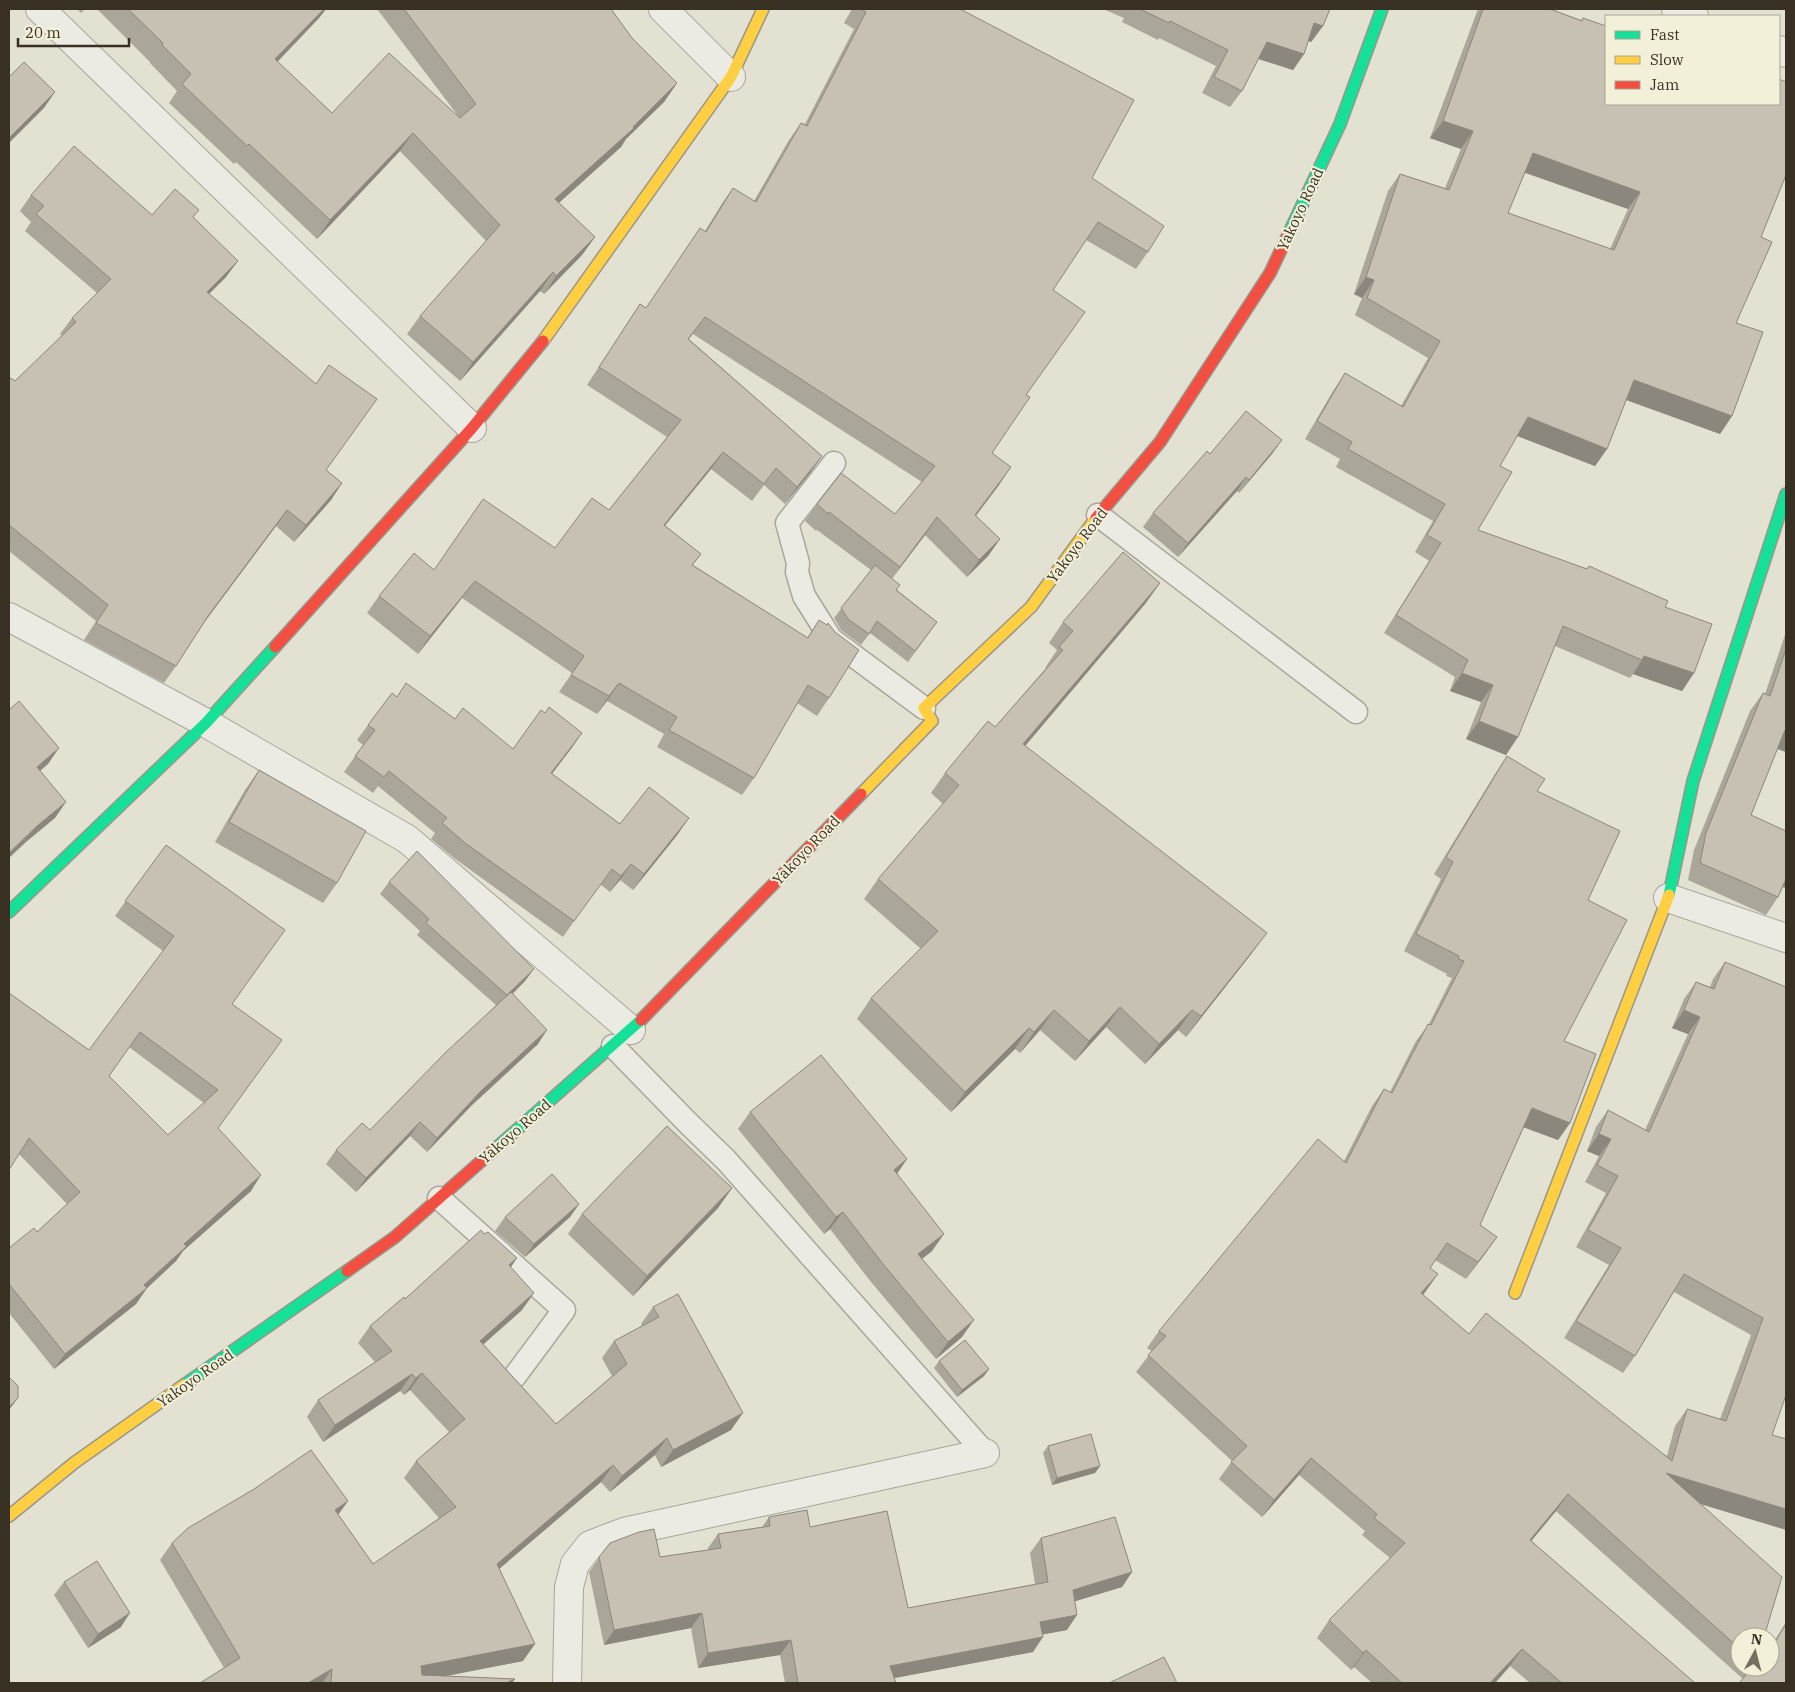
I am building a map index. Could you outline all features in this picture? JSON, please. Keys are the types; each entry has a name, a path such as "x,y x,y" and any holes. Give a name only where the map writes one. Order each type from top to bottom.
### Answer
{"main road":[{"path":"9,912 206,723 472,428 532,356 731,77 763,9"},
{"name":"Yakoyo Road","path":"9,1516 74,1462 395,1238 622,1038 932,720 924,708 1031,607 1098,515 1160,442 1270,273 1340,124 1382,9"},
{"path":"1515,1293 1668,898 1693,781 1786,494"}],"street":[{"path":"40,9 472,428"},
{"path":"663,9 731,77"},
{"path":"1676,9 1691,15"},
{"path":"9,618 206,723 407,839 622,1038"},
{"path":"1668,898 1786,938"},
{"path":"567,1683 569,1587 575,1564 590,1544 624,1532 985,1453"}],"lane":[{"path":"834,462 787,523 798,563 797,572 804,596 831,639 924,708"},
{"path":"1098,515 1356,712"},
{"path":"622,1038 985,1453"},
{"path":"439,1198 564,1310 515,1376"}],"building":[{"path":"128,9 324,9 275,59 332,113 389,53 460,118 476,104 404,9 611,9 632,38 677,83 634,128 555,199 595,237 556,276 553,272 473,362 420,316 500,225 413,133 330,220 249,144 247,146 182,84 191,74"},
{"path":"861,9 960,9 1134,100 1092,178 1164,226 1148,252 1098,222 1053,290 1085,312 1026,395 1030,397 992,453 1011,467 975,515 1000,539 979,560 937,517 900,567 829,512 828,514 817,504 841,473 895,514 935,466 705,317 688,339 822,456 797,487 776,468 764,484 723,452 664,525 701,554 692,565 808,638 819,620 827,625 828,623 835,632 859,650 829,698 808,685 754,778 669,730 677,717 619,683 609,696 571,675 584,656 475,581 430,636 379,596 414,553 434,570 483,499 555,548 592,498 609,510 681,420 599,367 640,304 646,308 700,228 706,232 733,188 756,202 801,123 807,126 866,12"},
{"path":"1140,9 1330,9 1323,26 1314,23 1304,54 1267,42 1242,91 1214,77 1228,50 1170,21 1169,23"},
{"path":"1483,9 1550,9 1582,21 1583,18 1605,26 1605,105 1780,105 1780,79 1786,82 1786,175 1761,237 1772,242 1736,323 1763,332 1732,416 1634,380 1607,449 1528,417 1500,466 1512,472 1478,530 1587,569 1589,566 1668,601 1665,607 1712,624 1694,673 1644,656 1642,660 1563,626 1518,737 1479,721 1493,685 1462,673 1468,660 1396,615 1441,543 1427,535 1445,504 1348,449 1352,442 1317,421 1345,373 1403,407 1440,341 1367,298 1374,280 1366,277 1400,174 1449,190 1473,131 1443,121","holes":["1533,153 1640,192 1614,250 1508,213"]},
{"path":"24,62 55,92 9,138 9,77"},
{"path":"74,146 152,215 175,189 199,210 193,217 238,261 207,292 316,384 329,365 377,399 326,470 342,483 306,525 287,510 208,616 176,666 96,623 108,605 9,525 9,377 15,381 76,322 72,318 111,279 36,214 44,206 31,195"},
{"path":"1246,411 1282,440 1249,480 1246,477 1188,543 1153,513 1207,451 1210,454"},
{"path":"1123,552 1160,583 1023,744 1267,933 1201,1016 1192,1010 1159,1044 1120,1007 1089,1041 1054,1010 1034,1032 1029,1028 965,1092 871,998 938,931 878,879 959,785 945,773 988,721 995,727 1063,650 1059,647 1073,631 1063,622"},
{"path":"875,565 900,585 896,590 937,622 915,651 877,621 869,634 848,619 841,608"},
{"path":"1786,649 1786,730 1751,815 1786,831 1786,879 1778,897 1700,863 1706,833 1763,693 1770,696"},
{"path":"406,683 455,719 463,708 513,749 541,710 545,713 549,707 582,733 551,773 620,824 649,787 689,818 644,874 631,864 621,876 612,869 574,921 465,843 442,823 447,818 389,771 384,777 355,756 375,730 368,725 392,693 397,697"},
{"path":"19,701 59,748 37,767 66,802 9,853 9,710"},
{"path":"1507,756 1545,779 1537,791 1620,831 1588,900 1627,920 1564,1041 1596,1054 1570,1123 1532,1108 1480,1225 1497,1237 1478,1262 1447,1243 1430,1268 1438,1274 1421,1293 1469,1334 1486,1313 1672,1461 1687,1409 1726,1421 1763,1318 1684,1274 1635,1356 1576,1321 1621,1248 1588,1230 1618,1176 1597,1165 1611,1139 1599,1134 1608,1110 1649,1132 1700,1017 1684,1010 1696,982 1714,989 1725,962 1786,987 1786,1395 1772,1435 1786,1439 1786,1509 1666,1473 1782,1577 1767,1627 1730,1627 1730,1640 1568,1494 1530,1540 1695,1683 1562,1683 1522,1649 1490,1683 1402,1683 1366,1650 1363,1653 1329,1620 1405,1543 1374,1518 1377,1514 1311,1458 1274,1500 1231,1462 1247,1446 1148,1355 1166,1336 1159,1331 1318,1139 1346,1163 1384,1089 1392,1093 1428,1024 1431,1025 1464,961 1458,959 1459,956 1416,934 1453,862 1446,857"},
{"path":"259,770 366,831 337,883 229,822"},
{"path":"166,845 285,930 232,1004 282,1040 218,1128 261,1175 184,1244 187,1246 144,1285 147,1288 65,1354 9,1284 9,1248 34,1228 37,1232 80,1192 29,1138 9,1170 9,993 89,1050 174,936 125,901","holes":["140,1032 218,1090 168,1135 109,1076"]},
{"path":"417,851 534,969 507,995 426,923 429,919 389,882"},
{"path":"511,992 547,1030 481,1091 437,1138 420,1122 366,1178 336,1150 362,1123 370,1130 446,1052"},
{"path":"821,1055 907,1159 894,1170 944,1234 918,1254 974,1320 948,1342 883,1264 843,1212 836,1217 750,1112"},
{"path":"667,1126 732,1188 647,1276 582,1214"},
{"path":"552,1174 579,1204 534,1244 505,1217"},
{"path":"481,1230 484,1234 488,1232 517,1258 509,1265 534,1293 480,1341 556,1424 627,1364 614,1341 659,1317 653,1307 678,1294 743,1413 673,1450 667,1438 622,1476 613,1465 497,1564 535,1644 421,1666 422,1675 515,1679 506,1683 331,1683 332,1669 308,1683 200,1683 240,1658 172,1543 188,1528 254,1489 311,1450 348,1501 335,1510 373,1564 456,1507 416,1461 465,1419 422,1373 416,1378 412,1374 335,1425 318,1400 392,1351 370,1326 404,1297 405,1299"},
{"path":"965,1340 989,1369 962,1390 939,1361"},
{"path":"9,1377 18,1386 18,1398 9,1407"},
{"path":"1091,1434 1100,1466 1057,1478 1048,1446"},
{"path":"807,1510 810,1527 887,1511 908,1608 1048,1582 1041,1538 1115,1517 1132,1572 1073,1590 1077,1615 1040,1622 1043,1637 890,1666 896,1683 798,1683 791,1640 708,1653 702,1613 614,1630 599,1557 610,1543 639,1532 654,1529 660,1557 721,1548 718,1534 770,1526 769,1517"},
{"path":"97,1561 130,1613 98,1634 64,1582"},
{"path":"1786,1624 1786,1683 1739,1683 1744,1677 1780,1677 1780,1634"},
{"path":"1164,1657 1177,1683 1109,1683"}],"traffic: fast":[{"path":"1289,233 1340,124 1382,9"},
{"path":"1669,895 1693,781 1786,494"},
{"path":"9,912 206,723 275,647"},
{"path":"495,1149 641,1020"},
{"path":"184,1385 347,1271"}],"traffic: slow":[{"path":"543,341 731,77 763,9"},
{"path":"861,794 932,721 924,708 1031,607 1096,518"},
{"path":"1515,1293 1669,895"},
{"path":"9,1516 74,1463 184,1385"}],"traffic: jam":[{"path":"1096,518 1160,442 1270,273 1289,233"},
{"path":"275,647 472,428 543,341"},
{"path":"641,1020 861,794"},
{"path":"347,1271 395,1237 495,1149"}]}
